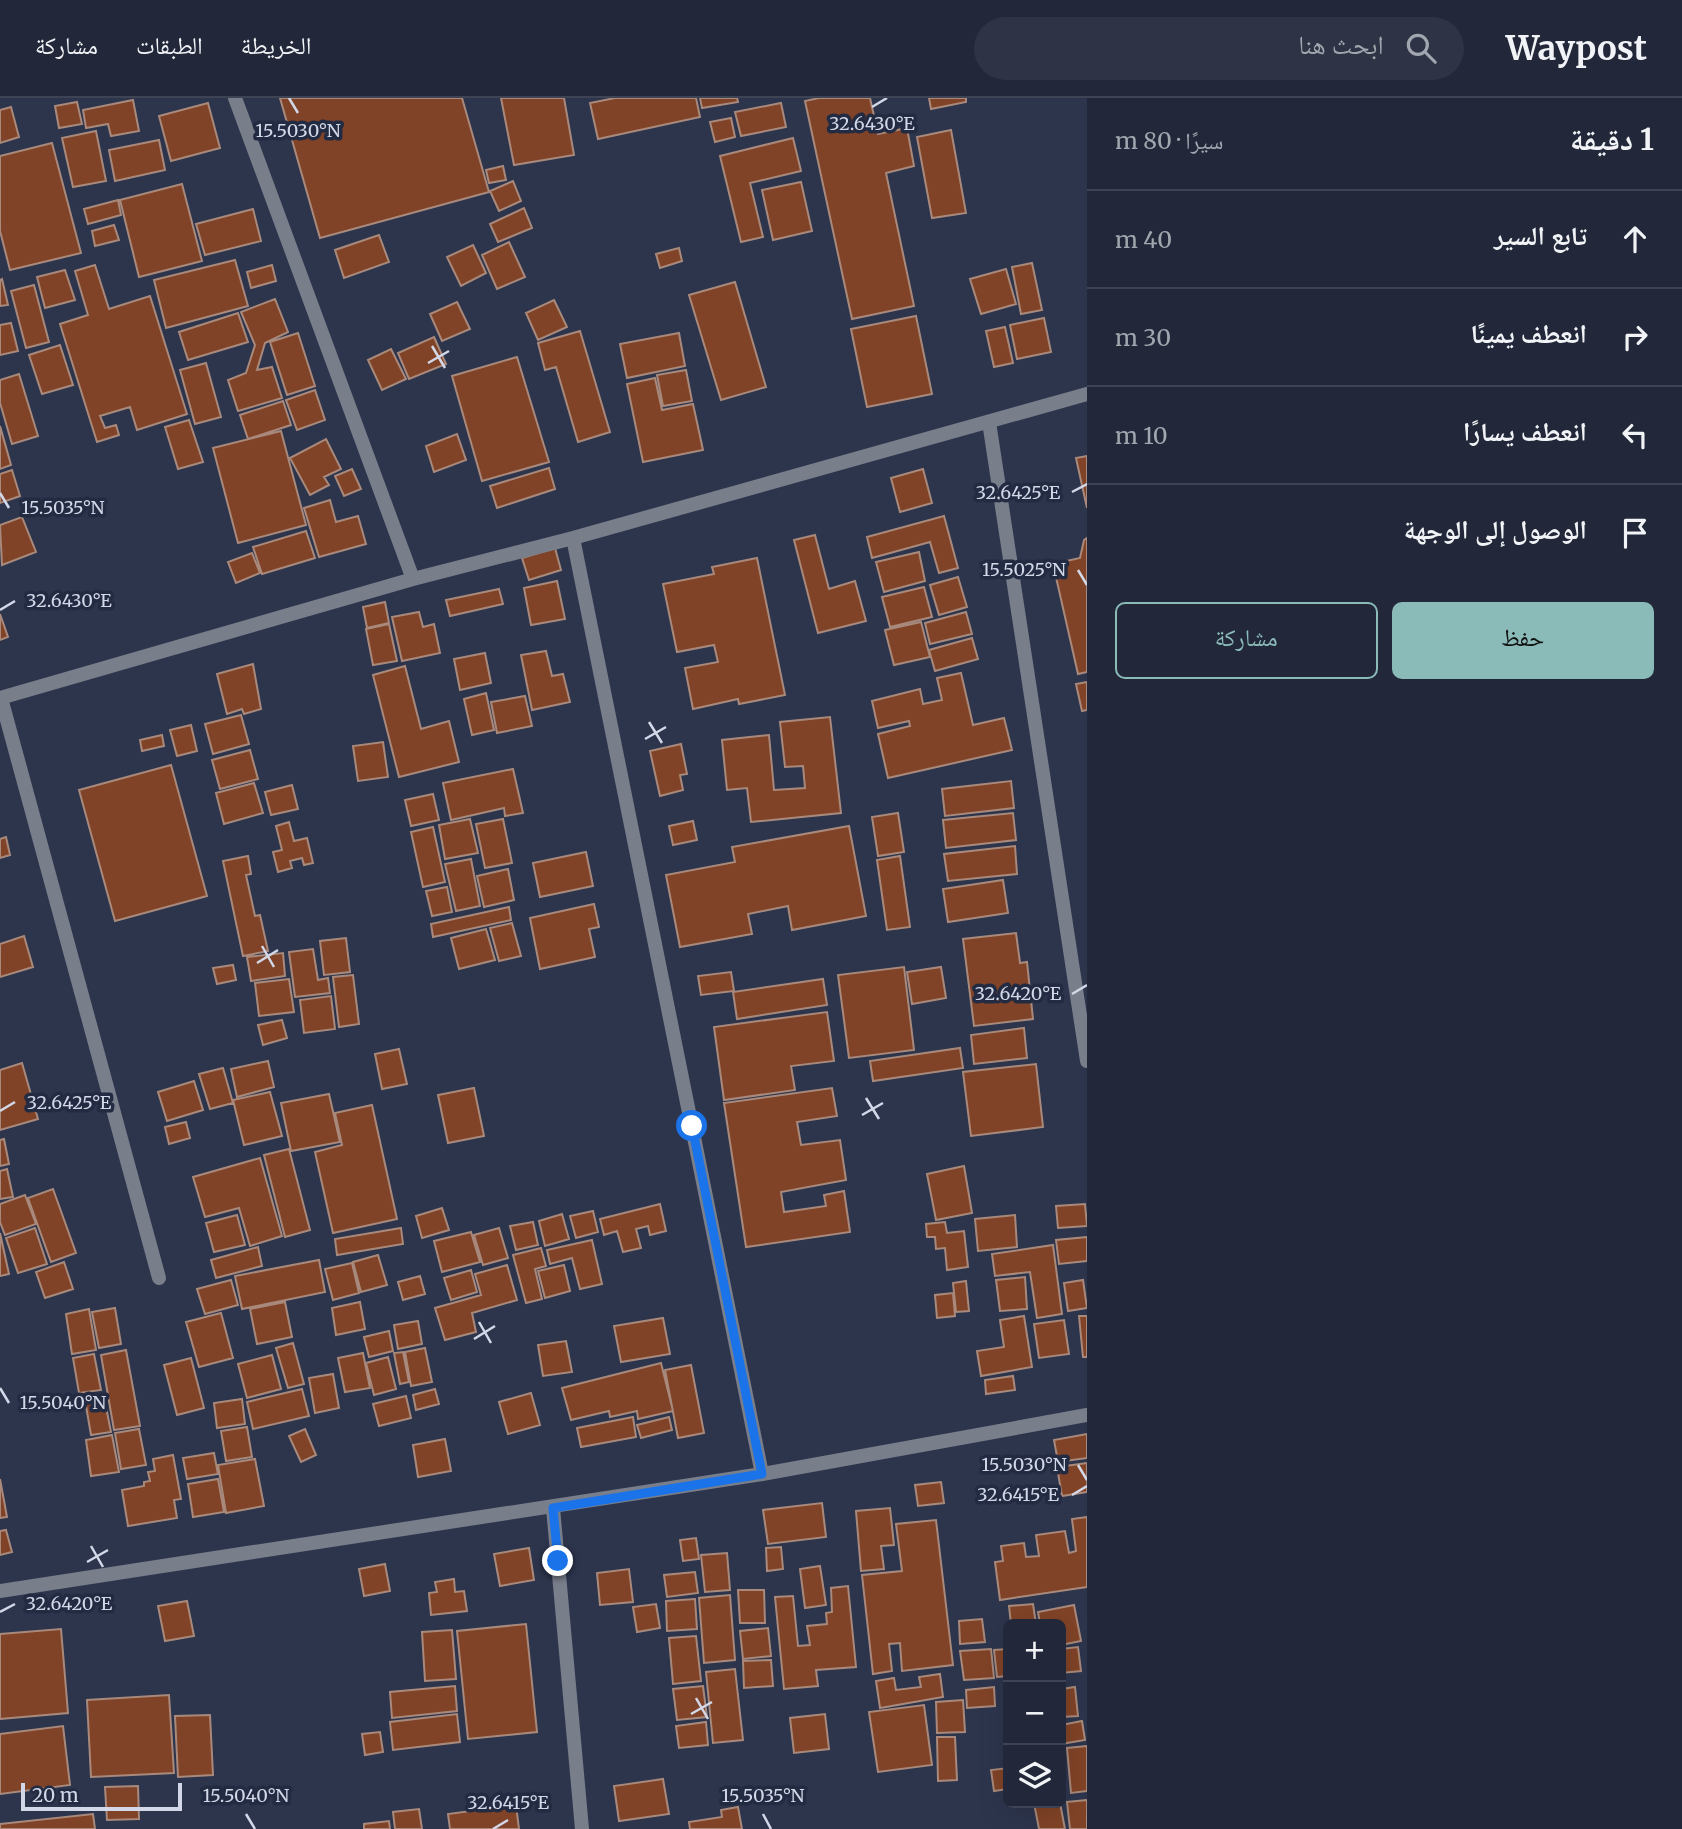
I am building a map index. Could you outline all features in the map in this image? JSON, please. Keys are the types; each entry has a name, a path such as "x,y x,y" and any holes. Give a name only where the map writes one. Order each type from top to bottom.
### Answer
{"street":[{"path":"235,98 413,579"},
{"path":"159,1278 0,698 413,579 573,538 1087,394"},
{"path":"989,422 1087,1061"},
{"path":"573,538 762,1474"},
{"path":"0,1591 553,1508 762,1474 1087,1415"},
{"path":"553,1508 582,1829"}],"building":[{"path":"280,98 462,98 489,192 320,238"},
{"path":"501,98 564,98 574,155 514,165"},
{"path":"615,98 696,98 700,117 598,139 590,103"},
{"path":"700,98 737,98 738,102 702,108"},
{"path":"819,98 870,98 878,134 907,128 914,166 886,173 914,306 852,319 805,101"},
{"path":"929,98 966,98 966,102 931,109"},
{"path":"133,100 139,131 111,136 108,124 86,128 83,110"},
{"path":"77,102 82,124 59,128 55,106"},
{"path":"208,103 220,148 171,161 159,116"},
{"path":"781,103 786,127 741,136 735,112"},
{"path":"11,107 19,137 0,143 0,110"},
{"path":"731,118 735,137 715,142 710,122"},
{"path":"951,130 966,213 932,218 917,137"},
{"path":"96,131 106,181 73,187 62,138"},
{"path":"793,138 801,171 750,183 763,237 741,242 720,156"},
{"path":"159,140 165,170 115,181 109,150"},
{"path":"52,143 81,253 10,270 0,231 0,156"},
{"path":"503,166 506,180 489,183 486,170"},
{"path":"513,181 521,201 499,211 490,191"},
{"path":"801,182 812,231 773,240 762,190"},
{"path":"182,184 202,261 139,277 120,200"},
{"path":"118,200 121,215 88,224 84,209"},
{"path":"524,208 532,228 498,242 490,224"},
{"path":"253,209 261,241 205,255 196,224"},
{"path":"114,225 119,240 95,246 92,231"},
{"path":"379,235 389,262 344,278 335,250"},
{"path":"509,242 525,277 497,289 482,255"},
{"path":"473,245 486,273 461,286 447,257"},
{"path":"679,248 682,261 660,268 656,254"},
{"path":"235,260 248,306 166,328 154,280"},
{"path":"1032,263 1042,310 1021,314 1012,267"},
{"path":"95,265 109,309 150,296 187,414 137,430 130,407 100,416 105,428 116,425 119,435 97,442 60,324 88,315 75,271"},
{"path":"272,265 276,281 251,288 247,272"},
{"path":"1006,269 1016,304 981,314 970,279"},
{"path":"65,270 75,300 45,308 37,277"},
{"path":"2,279 8,305 0,306 0,280"},
{"path":"735,282 766,387 721,400 689,295"},
{"path":"34,285 49,342 26,348 11,291"},
{"path":"275,299 288,332 265,343 257,370 272,367 282,398 238,411 228,380 246,373 255,345 241,312"},
{"path":"554,300 567,327 538,340 526,313"},
{"path":"457,302 470,329 442,341 430,314"},
{"path":"238,313 248,342 188,360 179,332"},
{"path":"916,316 932,394 867,407 851,329"},
{"path":"1044,318 1051,352 1017,359 1010,325"},
{"path":"11,323 18,351 0,355 0,325"},
{"path":"1005,327 1013,363 994,367 986,331"},
{"path":"580,331 610,432 578,442 556,367 545,370 538,343"},
{"path":"298,333 315,386 287,395 270,342"},
{"path":"679,333 685,366 627,378 620,344"},
{"path":"434,337 446,364 409,379 398,353"},
{"path":"60,345 73,385 42,394 29,355"},
{"path":"391,349 406,379 382,390 368,360"},
{"path":"517,357 549,462 482,481 452,376"},
{"path":"206,363 221,417 195,424 180,370"},
{"path":"686,370 692,401 663,406 657,375"},
{"path":"19,374 38,436 12,444 0,403 0,380"},
{"path":"655,378 662,410 693,404 703,450 643,462 627,384"},
{"path":"315,390 325,420 297,430 286,400"},
{"path":"283,401 291,425 248,439 240,415"},
{"path":"189,420 203,462 178,469 165,427"},
{"path":"0,426 11,465 0,469"},
{"path":"281,431 306,525 238,543 213,448"},
{"path":"457,434 466,460 434,472 426,446"},
{"path":"326,439 341,469 324,477 329,485 310,495 290,458"},
{"path":"1087,456 1087,508 1076,458"},
{"path":"549,468 555,489 497,508 490,486"},
{"path":"352,469 361,489 344,496 335,476"},
{"path":"923,469 932,503 900,512 891,478"},
{"path":"12,470 20,496 0,503 0,474"},
{"path":"330,500 336,522 358,516 366,544 319,557 304,508"},
{"path":"944,516 958,568 939,573 930,542 872,558 867,537"},
{"path":"22,517 36,552 2,565 0,525"},
{"path":"306,531 315,558 262,574 253,547"},
{"path":"815,535 829,589 855,581 866,621 818,633 794,540"},
{"path":"1087,538 1087,672 1078,674 1053,564 1080,558 1084,540"},
{"path":"555,548 561,570 529,580 522,558"},
{"path":"919,552 925,581 884,592 876,562"},
{"path":"252,553 260,573 236,583 228,562"},
{"path":"757,558 785,695 739,704 738,699 693,709 685,668 718,662 714,645 677,652 663,584 714,574 712,567"},
{"path":"958,577 967,607 939,615 930,585"},
{"path":"557,581 565,619 531,625 524,588"},
{"path":"924,587 932,617 890,627 882,597"},
{"path":"499,589 503,604 450,616 446,600"},
{"path":"385,602 389,623 367,628 363,607"},
{"path":"419,612 423,627 434,624 440,653 402,661 392,617"},
{"path":"966,612 972,634 930,644 925,623"},
{"path":"0,614 8,637 0,640"},
{"path":"921,622 930,657 894,665 885,630"},
{"path":"389,624 397,661 373,665 366,629"},
{"path":"972,638 978,659 935,671 929,650"},
{"path":"546,651 552,676 563,674 570,702 532,710 521,655"},
{"path":"485,653 491,683 460,690 454,659"},
{"path":"253,664 261,709 244,714 242,709 227,714 217,674"},
{"path":"405,666 421,729 449,721 459,762 399,777 373,675"},
{"path":"961,673 973,725 1004,718 1012,750 888,778 878,734 910,726 909,721 878,728 872,701 920,689 923,704 942,700 937,678"},
{"path":"1087,682 1087,710 1082,711 1076,684"},
{"path":"486,693 494,730 472,735 464,699"},
{"path":"525,696 532,726 497,733 491,702"},
{"path":"241,715 249,744 213,754 205,724"},
{"path":"830,717 841,813 751,822 747,788 727,790 722,740 769,735 774,790 805,788 803,766 785,767 780,722"},
{"path":"191,725 197,751 177,756 170,730"},
{"path":"162,735 164,746 142,751 140,740"},
{"path":"383,742 388,777 358,781 353,746"},
{"path":"681,744 687,774 680,775 683,790 660,796 650,751"},
{"path":"250,750 258,779 220,789 212,760"},
{"path":"171,765 207,896 115,921 79,790"},
{"path":"513,769 523,813 505,816 504,808 451,820 443,783"},
{"path":"1011,781 1014,808 945,816 942,789"},
{"path":"254,783 263,813 224,824 216,793"},
{"path":"292,785 298,809 271,815 265,792"},
{"path":"433,794 439,820 411,826 405,800"},
{"path":"898,813 904,852 878,856 872,817"},
{"path":"1013,813 1016,840 946,848 943,820"},
{"path":"470,819 478,853 445,859 439,825"},
{"path":"503,819 512,863 485,868 476,824"},
{"path":"693,821 697,840 673,845 669,826"},
{"path":"289,822 294,841 307,838 313,863 304,865 302,858 290,861 292,868 278,872 273,852 282,850 276,826"},
{"path":"849,826 866,916 792,930 788,906 748,914 752,934 680,947 666,875 735,862 732,847"},
{"path":"433,827 445,882 423,887 411,832"},
{"path":"6,837 10,855 0,858 0,839"},
{"path":"1015,846 1017,874 948,881 944,854"},
{"path":"586,852 593,886 540,897 533,863"},
{"path":"248,856 251,874 246,875 255,916 260,915 268,951 243,956 223,861"},
{"path":"900,856 910,927 887,930 877,860"},
{"path":"471,859 480,906 456,911 445,864"},
{"path":"508,869 514,900 484,907 477,876"},
{"path":"1003,880 1008,913 948,922 943,889"},
{"path":"447,887 452,912 432,916 426,891"},
{"path":"594,904 599,927 589,929 595,957 540,969 530,918"},
{"path":"509,907 511,920 433,937 431,924"},
{"path":"512,923 521,956 499,961 490,928"},
{"path":"486,929 495,960 459,969 451,938"},
{"path":"1016,933 1020,963 1027,962 1033,1019 974,1026 963,939"},
{"path":"24,936 33,967 0,977 0,944"},
{"path":"346,938 350,972 324,975 320,941"},
{"path":"313,949 318,980 328,978 330,993 295,997 289,952"},
{"path":"283,953 285,976 251,981 247,957"},
{"path":"233,965 236,980 217,984 213,968"},
{"path":"904,967 914,1050 849,1058 838,975"},
{"path":"941,967 946,998 912,1004 907,972"},
{"path":"731,972 734,991 701,995 698,976"},
{"path":"353,975 359,1024 339,1027 333,977"},
{"path":"289,979 294,1012 259,1016 255,983"},
{"path":"823,979 827,1005 737,1019 733,992"},
{"path":"331,996 335,1029 304,1033 300,1000"},
{"path":"827,1012 834,1061 791,1066 795,1090 724,1100 714,1027"},
{"path":"282,1020 287,1038 263,1045 258,1025"},
{"path":"1024,1028 1027,1058 974,1064 971,1035"},
{"path":"960,1048 963,1068 873,1081 870,1061"},
{"path":"399,1049 407,1084 382,1089 375,1054"},
{"path":"268,1061 274,1087 237,1097 231,1069"},
{"path":"22,1063 38,1119 0,1130 0,1070"},
{"path":"1036,1064 1043,1127 971,1136 963,1072"},
{"path":"223,1068 233,1103 210,1109 199,1074"},
{"path":"194,1081 203,1110 167,1121 158,1092"},
{"path":"474,1088 484,1136 448,1143 438,1095"},
{"path":"832,1088 837,1116 797,1122 801,1145 840,1140 846,1180 781,1192 784,1212 826,1206 824,1195 844,1191 850,1232 746,1247 724,1103"},
{"path":"270,1092 282,1136 244,1145 233,1100"},
{"path":"329,1094 340,1142 291,1151 281,1103"},
{"path":"372,1105 397,1219 333,1233 315,1152 342,1145 335,1113"},
{"path":"186,1122 190,1138 169,1144 165,1127"},
{"path":"4,1139 9,1164 0,1166 0,1140"},
{"path":"289,1149 310,1230 285,1237 264,1155"},
{"path":"260,1158 282,1236 250,1246 239,1208 205,1217 193,1177"},
{"path":"964,1166 972,1213 936,1220 927,1174"},
{"path":"7,1169 13,1197 0,1199 0,1171"},
{"path":"53,1189 76,1253 51,1262 28,1198"},
{"path":"25,1195 36,1224 5,1235 0,1222 0,1204"},
{"path":"660,1204 666,1231 650,1235 648,1226 636,1229 641,1248 623,1252 617,1231 604,1235 600,1219"},
{"path":"1085,1204 1087,1226 1058,1228 1056,1206"},
{"path":"442,1208 449,1230 422,1238 416,1216"},
{"path":"593,1211 598,1232 576,1238 570,1216"},
{"path":"562,1214 569,1239 545,1246 539,1221"},
{"path":"237,1215 245,1245 214,1252 206,1223"},
{"path":"1015,1215 1017,1247 978,1251 975,1219"},
{"path":"533,1222 538,1245 516,1250 510,1226"},
{"path":"945,1222 947,1233 964,1231 968,1267 947,1270 945,1248 936,1249 935,1237 927,1237 926,1224"},
{"path":"35,1228 47,1264 18,1273 6,1238"},
{"path":"401,1228 403,1244 337,1255 335,1239"},
{"path":"499,1228 508,1258 483,1265 474,1235"},
{"path":"471,1232 480,1262 442,1272 434,1241"},
{"path":"0,1233 9,1274 0,1276"},
{"path":"1087,1237 1087,1261 1059,1264 1056,1240"},
{"path":"592,1240 602,1284 580,1289 572,1258 550,1264 547,1250"},
{"path":"1053,1245 1062,1314 1037,1318 1030,1272 995,1276 992,1254"},
{"path":"258,1247 262,1266 216,1278 211,1260"},
{"path":"541,1248 546,1266 535,1269 542,1299 526,1303 513,1255"},
{"path":"378,1255 387,1285 361,1292 353,1262"},
{"path":"319,1260 325,1292 242,1309 235,1276"},
{"path":"64,1262 73,1289 45,1298 36,1272"},
{"path":"352,1263 359,1293 333,1300 325,1269"},
{"path":"507,1265 517,1300 472,1313 476,1332 445,1340 435,1308 481,1295 475,1274"},
{"path":"564,1265 570,1291 545,1298 538,1271"},
{"path":"471,1270 477,1292 451,1300 444,1278"},
{"path":"420,1276 425,1294 403,1300 398,1282"},
{"path":"1025,1277 1027,1309 1000,1311 996,1280"},
{"path":"231,1280 238,1305 205,1314 197,1289"},
{"path":"1083,1280 1087,1308 1068,1311 1064,1283"},
{"path":"966,1281 969,1311 956,1312 953,1283"},
{"path":"953,1293 955,1316 937,1318 935,1295"},
{"path":"285,1302 292,1337 257,1344 250,1309"},
{"path":"360,1302 365,1329 336,1335 332,1308"},
{"path":"115,1308 121,1344 99,1348 92,1312"},
{"path":"89,1309 96,1350 72,1354 66,1314"},
{"path":"221,1313 233,1358 199,1367 186,1322"},
{"path":"1024,1316 1032,1367 981,1376 977,1351 1004,1347 1000,1320"},
{"path":"1079,1316 1087,1316 1087,1357 1083,1357"},
{"path":"663,1318 670,1354 621,1362 614,1326"},
{"path":"1064,1320 1069,1354 1039,1358 1034,1324"},
{"path":"418,1321 422,1344 398,1349 394,1325"},
{"path":"389,1331 393,1351 369,1357 364,1337"},
{"path":"566,1341 572,1372 543,1376 538,1345"},
{"path":"293,1343 304,1384 288,1388 276,1348"},
{"path":"425,1348 432,1382 411,1386 405,1352"},
{"path":"126,1350 140,1426 114,1430 101,1355"},
{"path":"403,1352 409,1382 400,1384 394,1353"},
{"path":"363,1353 370,1388 345,1392 338,1358"},
{"path":"94,1354 101,1390 79,1393 73,1358"},
{"path":"272,1355 281,1389 247,1398 238,1364"},
{"path":"388,1357 396,1389 374,1395 366,1363"},
{"path":"191,1358 204,1408 177,1415 164,1365"},
{"path":"661,1363 673,1411 638,1419 637,1411 610,1417 609,1411 571,1420 562,1388"},
{"path":"691,1365 704,1433 678,1438 665,1370"},
{"path":"333,1374 339,1408 315,1413 309,1378"},
{"path":"1013,1376 1015,1390 986,1394 985,1380"},
{"path":"302,1389 309,1416 253,1429 247,1402"},
{"path":"435,1389 439,1404 416,1410 413,1395"},
{"path":"531,1393 540,1425 508,1434 499,1402"},
{"path":"406,1396 411,1418 379,1426 373,1404"},
{"path":"104,1397 111,1432 91,1435 85,1400"},
{"path":"242,1399 245,1424 217,1428 214,1403"},
{"path":"633,1417 636,1437 581,1447 577,1428"},
{"path":"669,1417 672,1430 641,1438 637,1425"},
{"path":"247,1427 252,1457 226,1461 221,1431"},
{"path":"139,1429 146,1465 121,1469 115,1433"},
{"path":"305,1429 316,1455 301,1462 289,1436"},
{"path":"1087,1434 1087,1458 1058,1462 1054,1440"},
{"path":"112,1435 119,1472 91,1476 86,1440"},
{"path":"445,1439 451,1471 418,1477 413,1445"},
{"path":"214,1453 218,1474 187,1479 183,1458"},
{"path":"173,1455 181,1499 174,1500 177,1518 128,1526 122,1490 144,1486 144,1482 150,1481 148,1472 155,1471 153,1459"},
{"path":"255,1459 264,1506 226,1513 218,1465"},
{"path":"1087,1463 1087,1492 1062,1496 1057,1467"},
{"path":"0,1479 7,1517 0,1518"},
{"path":"218,1479 224,1512 193,1517 188,1484"},
{"path":"941,1482 944,1503 918,1506 915,1485"},
{"path":"822,1503 826,1537 768,1544 763,1510"},
{"path":"890,1508 894,1545 881,1546 884,1569 861,1571 856,1511"},
{"path":"1087,1517 1087,1587 1000,1600 995,1562 1003,1561 1001,1546 1024,1543 1026,1557 1039,1556 1036,1535 1065,1531 1069,1553 1076,1551 1072,1519"},
{"path":"936,1520 953,1665 902,1671 900,1643 889,1644 892,1671 873,1674 862,1575 902,1571 896,1524"},
{"path":"6,1530 12,1552 0,1555 0,1531"},
{"path":"696,1538 699,1559 683,1561 680,1540"},
{"path":"781,1547 783,1569 767,1571 766,1548"},
{"path":"529,1548 534,1580 500,1586 494,1554"},
{"path":"727,1553 730,1590 705,1592 701,1555"},
{"path":"385,1564 390,1591 364,1596 359,1569"},
{"path":"820,1566 826,1605 805,1608 800,1569"},
{"path":"629,1569 633,1602 600,1605 597,1573"},
{"path":"695,1572 698,1593 667,1597 664,1575"},
{"path":"454,1579 455,1592 464,1591 467,1611 431,1615 429,1593 437,1592 435,1582"},
{"path":"848,1586 856,1667 816,1670 818,1686 784,1689 775,1597 793,1596 798,1646 810,1645 807,1626 827,1624 826,1613 832,1612 831,1588"},
{"path":"738,1590 764,1590 765,1623 740,1623"},
{"path":"730,1595 735,1660 704,1663 699,1598"},
{"path":"695,1599 697,1629 667,1631 666,1601"},
{"path":"187,1601 194,1636 165,1641 158,1606"},
{"path":"656,1604 660,1628 637,1632 633,1607"},
{"path":"1033,1604 1035,1619 1010,1619 1009,1606"},
{"path":"1074,1605 1081,1641 1066,1644 1066,1619 1039,1619 1038,1612"},
{"path":"982,1619 985,1642 960,1644 959,1621"},
{"path":"526,1624 537,1732 468,1739 457,1631"},
{"path":"768,1628 771,1656 743,1659 740,1631"},
{"path":"61,1629 68,1713 0,1719 0,1634"},
{"path":"452,1630 456,1679 425,1681 422,1632"},
{"path":"696,1636 701,1681 673,1684 669,1638"},
{"path":"1078,1647 1081,1671 1066,1672 1066,1648"},
{"path":"991,1649 994,1678 964,1680 960,1651"},
{"path":"1003,1649 1003,1676 997,1677 994,1650"},
{"path":"771,1660 773,1686 744,1688 743,1661"},
{"path":"735,1669 743,1740 713,1743 706,1672"},
{"path":"940,1674 943,1697 880,1708 876,1681 894,1678 896,1690 921,1687 919,1677"},
{"path":"455,1686 457,1711 392,1718 390,1692"},
{"path":"703,1686 707,1717 677,1720 673,1689"},
{"path":"994,1687 995,1706 967,1708 966,1690"},
{"path":"1075,1687 1078,1716 1066,1717 1066,1688"},
{"path":"169,1695 174,1773 91,1777 87,1700"},
{"path":"963,1700 965,1732 937,1733 936,1702"},
{"path":"924,1705 932,1765 878,1772 869,1712"},
{"path":"457,1714 460,1742 393,1750 390,1722"},
{"path":"825,1714 829,1749 794,1753 790,1718"},
{"path":"210,1715 213,1775 178,1777 175,1716"},
{"path":"1082,1721 1085,1740 1066,1743 1066,1724"},
{"path":"706,1722 708,1745 679,1748 676,1726"},
{"path":"63,1726 70,1785 0,1794 0,1734"},
{"path":"380,1732 383,1752 365,1755 362,1734"},
{"path":"937,1737 955,1737 957,1780 938,1781"},
{"path":"1087,1746 1087,1791 1071,1793 1067,1748"},
{"path":"1003,1769 1003,1790 994,1791 991,1770"},
{"path":"663,1779 669,1814 619,1821 614,1786"},
{"path":"138,1786 139,1819 107,1820 105,1787"},
{"path":"1087,1800 1087,1829 1070,1829 1067,1802"},
{"path":"516,1805 519,1829 450,1829 448,1814"},
{"path":"738,1807 742,1829 690,1829 689,1822 722,1817 721,1810"},
{"path":"1035,1808 1061,1808 1065,1829 1039,1829"},
{"path":"419,1809 422,1829 395,1829 393,1812"},
{"path":"93,1814 95,1829 0,1829 0,1824"},
{"path":"389,1821 390,1829 364,1829 364,1824"}],"route":[{"path":"558,1561 553,1508 762,1474 692,1126"}]}
